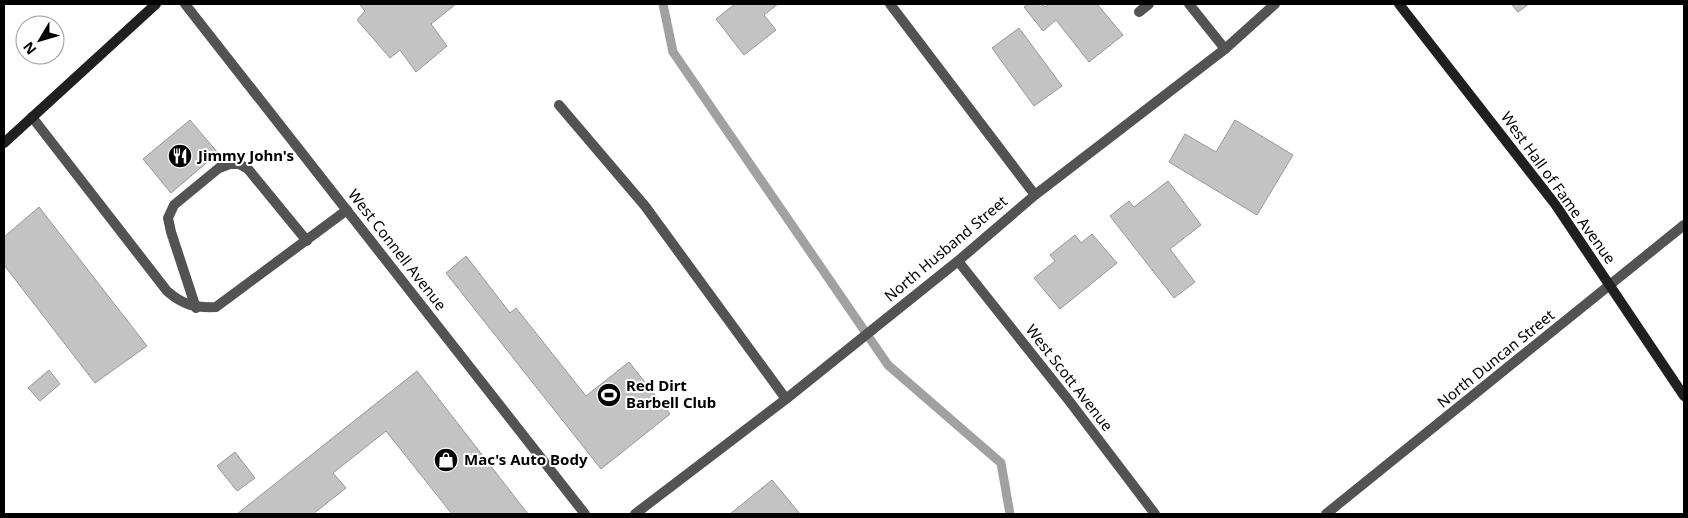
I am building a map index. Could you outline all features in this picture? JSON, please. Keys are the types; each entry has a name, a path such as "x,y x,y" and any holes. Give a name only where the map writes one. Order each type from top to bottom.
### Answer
{"main road":[{"path":"4,143 156,4"},
{"name":"West Hall of Fame Avenue","path":"1399,4 1555,204 1684,396"}],"street":[{"name":"West Connell Avenue","path":"185,4 584,514"},
{"path":"890,4 1035,195"},
{"path":"1138,12 1149,4"},
{"path":"1189,4 1225,49"},
{"name":"North Husband Street","path":"635,514 843,354 958,261 1035,195 1225,49 1274,4"},
{"path":"559,105 645,206 786,399"},
{"path":"32,118 167,291 179,301 196,308 216,308 347,210"},
{"path":"196,308 168,218 174,206 219,168 230,164 239,164 248,169 307,241"},
{"name":"North Duncan Street","path":"1326,514 1684,225"},
{"name":"West Scott Avenue","path":"958,261 1070,402 1155,514"}],"building":[{"path":"359,4 456,4 431,24 447,46 416,72 400,50 390,58 357,20 365,11"},
{"path":"735,4 778,4 764,15 776,30 744,55 716,19"},
{"path":"1028,4 1042,4 1045,7 1049,4 1097,4 1123,35 1089,62 1056,20 1043,31 1024,7"},
{"path":"1511,4 1529,4 1518,12"},
{"path":"1019,28 1062,86 1034,106 992,48"},
{"name":"Jimmy John's","path":"190,120 218,153 171,193 143,159"},
{"path":"1235,120 1293,155 1257,215 1169,162 1185,134 1216,152"},
{"path":"1168,181 1201,225 1170,249 1195,282 1174,298 1110,216 1129,201 1134,207"},
{"path":"39,207 147,346 95,383 4,265 4,237"},
{"path":"1092,234 1117,263 1060,309 1034,278 1055,261 1050,255 1075,235 1081,243"},
{"path":"466,256 510,313 516,308 586,396 629,362 670,414 601,469 446,273"},
{"path":"49,370 60,384 40,401 28,388"},
{"path":"417,371 528,514 452,514 386,431 333,473 346,488 313,514 237,514"},
{"path":"235,452 255,478 237,491 217,466"},
{"path":"772,480 800,514 730,514"}],"waterway":[{"path":"663,4 673,52 888,365 1001,463 1010,514"}],"place":[{"name":"Jimmy John's","path":"180,156"},
{"name":"Red Dirt Barbell Club","path":"609,395"},
{"name":"Mac's Auto Body","path":"446,460"}]}
